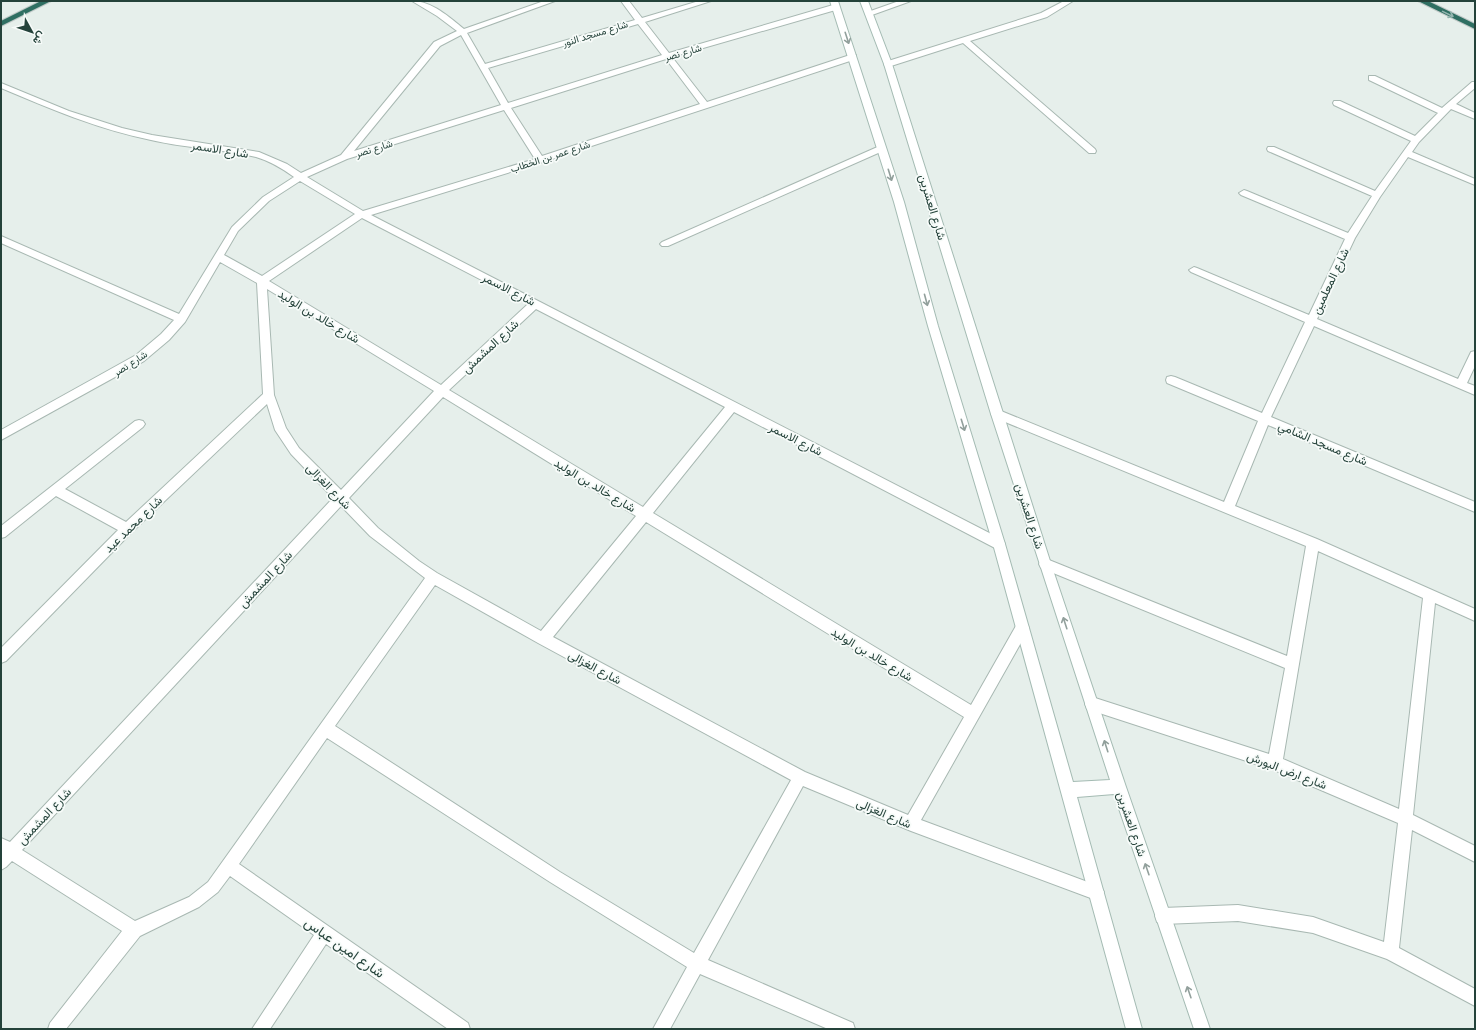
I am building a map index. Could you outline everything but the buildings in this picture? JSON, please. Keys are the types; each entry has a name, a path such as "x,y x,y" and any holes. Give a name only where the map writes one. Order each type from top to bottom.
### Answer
{"highway":[{"path":"1,24 46,1"},
{"path":"1422,1 1475,27"}],"street":[{"path":"416,1 440,14 463,32 506,107 540,160"},
{"path":"344,157 437,44 463,32 552,1"},
{"path":"624,1 705,105"},
{"name":"شارع مسجد النور","path":"483,67 707,1"},
{"name":"شارع العشرين","path":"864,1 888,64 1045,564 1202,1029"},
{"path":"869,13 907,1"},
{"path":"888,64 1044,15 1070,1"},
{"path":"836,4 882,148 933,326 999,544 1134,1029"},
{"name":"شارع نصر","path":"1,435 140,358 165,337 181,319 235,229 266,199 300,177 344,157 836,4"},
{"path":"964,40 1092,151"},
{"name":"شارع عمر بن الخطاب","path":"262,281 362,214 540,160 853,57"},
{"path":"1372,78 1446,109 1475,116"},
{"name":"شارع المعلمين","path":"1228,507 1265,419 1350,238 1377,195 1416,140 1446,109 1475,84"},
{"name":"شارع الاسمر","path":"1,86 66,113 119,130 152,138 259,155 284,166 362,214 999,544"},
{"path":"1337,104 1416,140"},
{"path":"665,244 882,148"},
{"path":"1271,149 1377,195"},
{"path":"1406,153 1475,182"},
{"path":"1244,193 1350,238"},
{"path":"1,239 181,319"},
{"name":"شارع خالد بن الوليد","path":"219,256 972,714"},
{"path":"1194,270 1475,391"},
{"name":"شارع الغزالى","path":"262,281 269,395 281,430 296,451 340,498 374,532 396,551 432,577 800,777 911,824 1096,892"},
{"name":"شارع المشمش","path":"4,852 442,391 536,303"},
{"path":"1462,385 1475,355"},
{"name":"شارع مسجد الشامي","path":"1171,380 1475,507"},
{"name":"شارع محمد عيد","path":"1,657 127,529 269,395"},
{"path":"544,639 733,406"},
{"path":"997,414 1313,542 1475,615"},
{"path":"1,533 139,424"},
{"path":"55,490 127,529"},
{"path":"1275,762 1313,542"},
{"path":"1045,564 1291,664"},
{"path":"56,1029 134,930 194,902 213,887 432,577"},
{"path":"1390,952 1430,594"},
{"path":"911,824 1022,628"},
{"name":"شارع ارض البورش","path":"1092,704 1275,762 1405,819 1475,854"},
{"path":"325,728 555,877 697,964 847,1029"},
{"path":"661,1029 800,777"},
{"path":"1067,790 1119,786"},
{"path":"4,852 134,930"},
{"name":"شارع امين عباس","path":"228,866 462,1029"},
{"path":"1163,916 1238,913 1313,925 1390,952 1475,998"},
{"path":"260,1029 324,933"}]}
